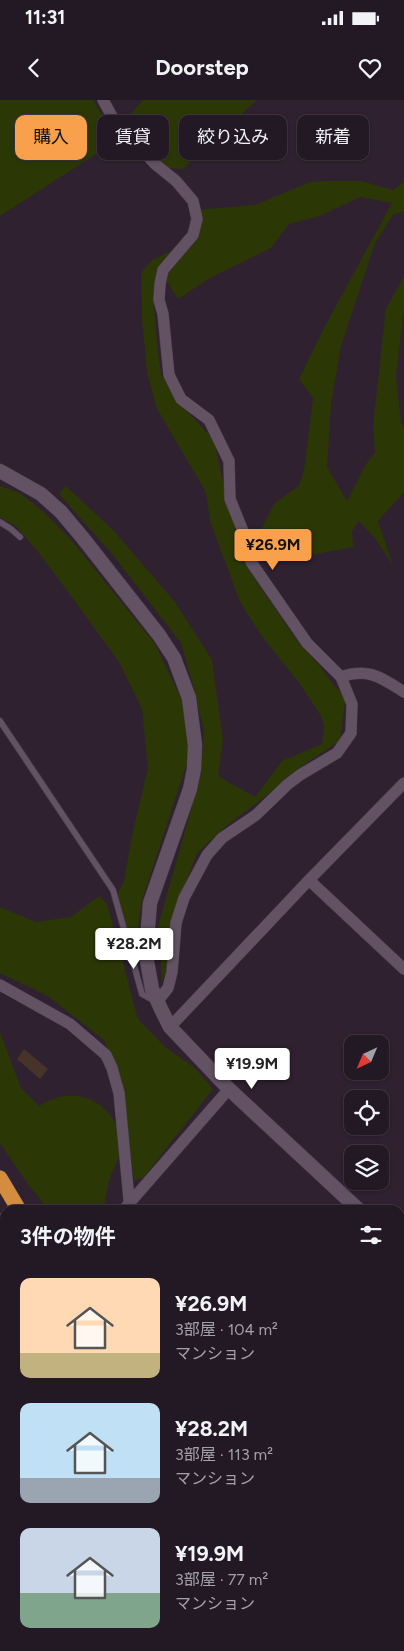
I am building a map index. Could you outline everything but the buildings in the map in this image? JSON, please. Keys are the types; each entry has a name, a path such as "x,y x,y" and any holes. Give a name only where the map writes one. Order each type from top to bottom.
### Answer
{"highway":[{"path":"0,1178 16,1205"}],"street":[{"path":"102,100 114,120 155,164 176,181 193,202 197,219 193,235 163,270 160,284 159,300 163,314 169,375 181,399 209,420 229,462 230,499 247,541 250,562 307,643 341,676 352,704 351,733 338,753 300,775 256,815 222,838 207,855 184,898 176,923 172,972 168,988 157,1002"},
{"path":"0,471 41,494 61,512 82,537 159,635 174,658 189,698 195,745 193,775 190,789 150,903 147,962 152,989 157,1002 170,1027 229,1089 353,1205"},
{"path":"341,676 360,672 377,676 404,692"},
{"path":"170,1027 404,783"},
{"path":"309,880 402,965"},
{"path":"0,985 70,1024 106,1055 119,1092 127,1205"},
{"path":"130,1205 229,1089"}],"lane":[{"path":"0,522 20,537"},
{"path":"0,720 113,890 142,994 157,1002"}],"green space":[{"path":"0,100 93,100 102,115 97,115 97,154 0,216"},
{"path":"143,100 257,100 241,115 179,115 179,160 193,160 183,169 165,168 148,160 169,160 169,115 130,115"},
{"path":"361,181 393,190 404,182 404,211 393,215 375,243 341,346 331,404 327,467 347,501 366,464 375,453 373,426 386,308 404,277 404,308 396,376 401,423 404,427 404,492 378,521 393,565 374,537 359,521 352,531 353,547 316,554 252,547 275,503 299,486 304,470 313,398 299,379 325,326 392,203 360,197 320,216 289,224 271,248 210,278 178,299 163,276 194,237 195,210 255,205 310,182"},
{"path":"178,248 157,270 153,297 161,374 174,397 214,440 246,566 297,641 320,666 334,686 346,696 340,741 306,763 226,826 197,853 173,917 167,969 162,982 158,926 201,775 204,731 181,643 114,556 59,494 66,486 113,530 175,602 212,660 223,740 218,776 255,797 282,761 322,744 324,725 321,716 300,684 261,635 240,602 210,521 206,492 157,409 147,373 142,318 141,273 152,260"},
{"path":"0,486 20,493 44,512 73,542 155,644 184,705 189,757 142,900 136,941 126,941 116,897 124,881 133,831 148,768 142,709 119,662 74,600 16,526 0,517"},
{"path":"99,896 107,904 138,1019 165,1047 194,1067 213,1089 143,1178 134,1180 123,1091 104,1040 48,996 0,973 0,907 36,922 71,917"},
{"path":"0,1032 21,1088 39,1106 63,1096 87,1098 104,1108 116,1124 120,1134 121,1148 109,1182 104,1205 43,1205 0,1143"}]}
